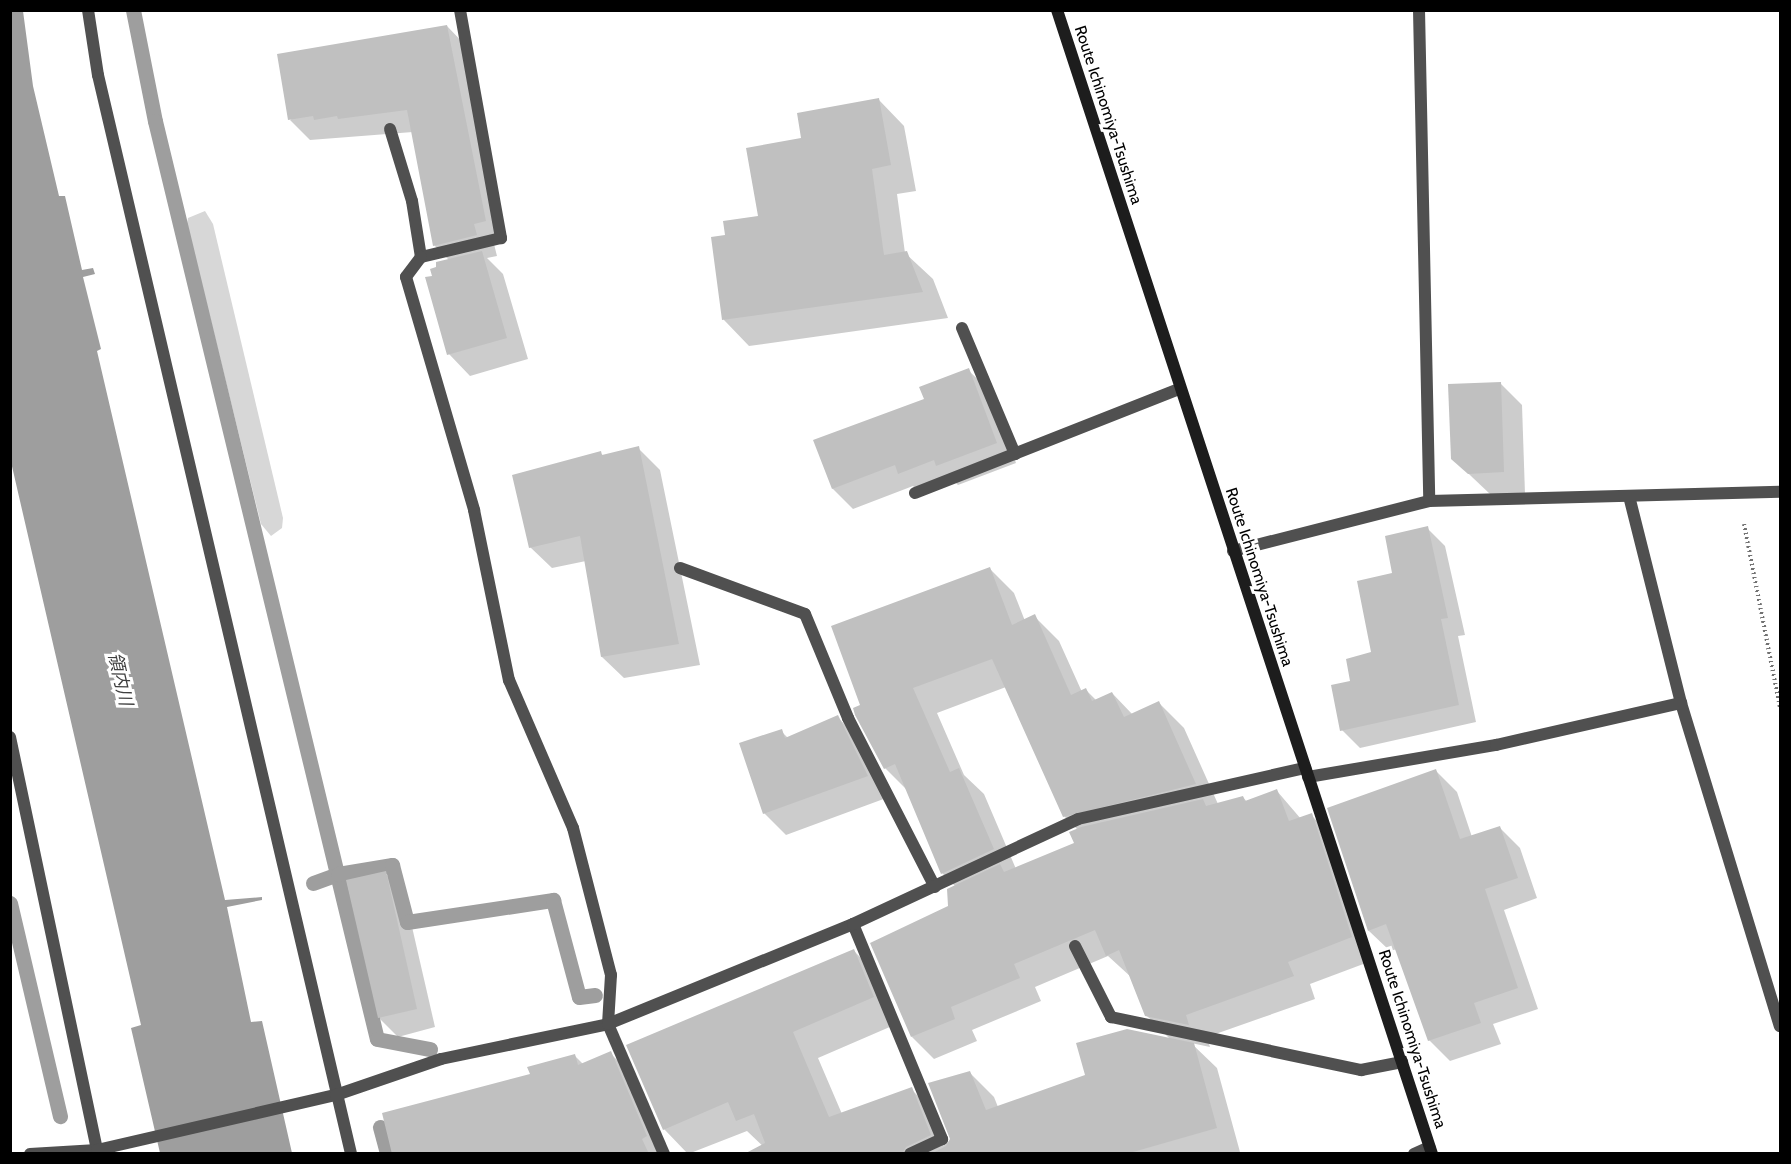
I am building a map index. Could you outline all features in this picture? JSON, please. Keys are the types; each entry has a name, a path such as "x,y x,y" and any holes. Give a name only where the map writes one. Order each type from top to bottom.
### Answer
{"main road":[{"name":"Route Ichinomiya-Tsushima","path":"1057,10 1179,389 1431,1150"}],"street":[{"path":"88,10 98,75 351,1154"},
{"path":"460,10 501,238 421,257 406,277 474,510 509,680 573,828 611,975 608,1024 664,1154"},
{"path":"1419,10 1429,501"},
{"path":"390,129 412,201 421,257"},
{"path":"962,328 1015,454"},
{"path":"915,493 1179,389"},
{"path":"1233,550 1429,501 1780,492"},
{"path":"1629,496 1681,703 1780,1026"},
{"path":"680,568 805,614 849,718 935,887"},
{"path":"30,1154 101,1150 336,1095 441,1059 608,1024 853,924 1078,819 1306,772 1496,744 1681,703"},
{"path":"10,737 101,1150"},
{"path":"853,924 942,1139 910,1154"},
{"path":"1075,946 1111,1017 1361,1070 1402,1062"},
{"path":"1414,1154 1431,1150"}],"path":[{"path":"1737,494 1780,706"}],"shaded area":[{"path":"205,211 213,224 283,518 282,528 271,536 261,524 187,224 188,218"}],"water":[{"name":"領内川","path":"10,11 23,11 33,86 59,196 65,196 82,270 93,268 95,274 83,277 101,349 97,351 225,900 262,897 262,900 227,907 251,1022 262,1021 292,1153 160,1153 131,1028 141,1025 11,462"}],"building":[{"path":"447,25 486,221 474,224 477,235 433,246 407,110 338,119 337,116 314,120 313,116 288,120 277,54"},
{"path":"879,98 891,165 872,169 884,255 907,251 923,292 722,320 711,237 725,235 723,221 758,216 746,148 801,138 797,113"},
{"path":"482,251 507,338 447,355 425,277 432,276 430,269 436,267 436,262"},
{"path":"969,368 997,443 936,466 934,460 898,474 895,465 832,489 813,440 924,399 919,387"},
{"path":"1501,382 1504,472 1468,474 1451,459 1448,384"},
{"path":"639,446 679,644 601,657 580,536 529,548 512,475 601,451 602,455"},
{"path":"1428,526 1448,618 1441,619 1459,705 1340,731 1331,685 1350,681 1346,659 1371,652 1357,581 1392,573 1385,536"},
{"path":"990,567 1012,625 1035,614 1071,695 1086,688 1092,701 1112,692 1124,717 1159,701 1196,784 1063,817 992,659 913,688 950,772 959,768 994,849 941,874 895,764 884,769 855,715 853,708 860,705 831,626"},
{"path":"838,715 868,776 763,814 739,743 782,729 785,738"},
{"path":"1436,769 1460,839 1500,826 1518,878 1485,889 1518,988 1474,1003 1481,1023 1428,1041 1386,924 1368,931 1327,808"},
{"path":"1277,789 1289,821 1312,813 1352,937 1288,962 1294,976 1186,1015 1189,1025 1145,1016 1119,950 1106,956 1095,930 1014,964 1020,978 951,1007 955,1019 911,1037 870,943 948,906 947,889 1000,864 1004,872 1074,843 1069,832 1081,827 1203,799 1206,806 1243,796 1245,801"},
{"path":"386,871 417,1009 378,1018 346,880"},
{"path":"854,949 874,997 793,1032 829,1117 912,1087 931,1135 906,1147 902,1154 744,1154 765,1143 754,1114 736,1121 728,1102 663,1130 626,1045"},
{"path":"1127,1029 1194,1043 1217,1128 1126,1154 931,1154 946,1146 950,1139 928,1083 970,1071 986,1110 1085,1075 1076,1043"},
{"path":"611,1051 647,1136 642,1139 649,1154 392,1154 382,1113 530,1074 527,1067 575,1054 578,1065"}],"waterway":[{"path":"133,10 155,121 377,1039 430,1049"},
{"path":"313,883 338,874 392,865 407,922 553,900 579,997 595,995"},
{"path":"10,903 60,1116"},
{"path":"380,1127 387,1154"}]}
